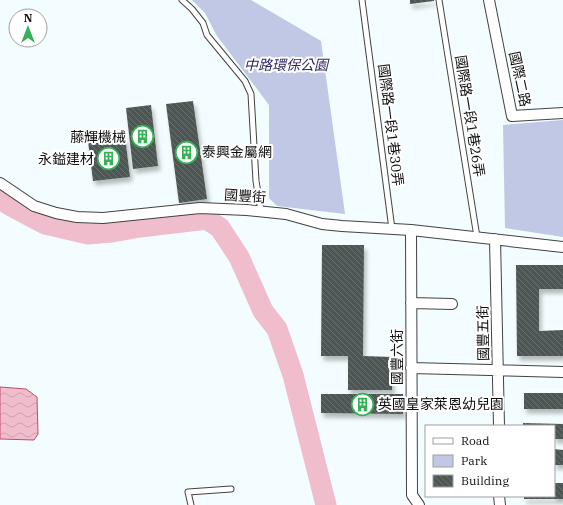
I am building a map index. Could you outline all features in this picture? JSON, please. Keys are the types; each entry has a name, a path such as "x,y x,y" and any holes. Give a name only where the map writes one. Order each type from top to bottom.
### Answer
{"street":[{"name":"國際二路","path":"489,0 512,116 563,113"},
{"name":"國豐街","path":"0,183 34,206 56,213 77,216 103,218 200,208 261,211 286,214 322,224 477,236 563,246"},
{"name":"國豐六街","path":"411,230 412,495 419,505"},
{"name":"國豐五街","path":"495,239 499,425"},
{"path":"411,303 452,304"},
{"path":"411,368 563,372"}],"lane":[{"path":"182,0 192,9 203,23 207,35 245,80 252,94 256,181 261,211"},
{"name":"國際路一段1巷30弄","path":"362,0 392,229"},
{"name":"國際路一段1巷26弄","path":"440,0 477,236"},
{"path":"191,505 188,492 231,489"}],"green space":[{"name":"中路環保公園","path":"192,0 251,0 321,41 345,214 277,206 269,198 269,105 217,36 205,13"},
{"path":"563,120 563,237 505,228 503,125"}],"water":[{"path":"0,387 26,389 37,397 38,434 34,440 0,439"}],"building":[{"path":"410,0 434,0 434,1 410,4"},
{"name":"泰興金屬網","path":"193,101 207,199 179,203 166,104"},
{"name":"藤輝機械","path":"151,105 158,166 133,169 126,108"},
{"name":"永鎰建材","path":"125,137 130,177 93,181 88,141"},
{"path":"322,245 364,245 363,356 392,357 392,390 348,390 348,356 321,356"},
{"path":"516,265 563,265 563,289 539,289 539,331 563,330 563,356 517,356"},
{"path":"524,393 563,393 563,409 524,409"},
{"name":"英國皇家萊恩幼兒園","path":"321,394 403,394 403,414 321,413"},
{"path":"523,423 563,424 563,439 555,439 555,425 523,425"},
{"path":"555,449 563,450 563,465 555,465"},
{"path":"555,483 563,483 563,499 524,499 524,497 555,497"}],"waterway":[{"path":"0,199 45,224 88,234 207,219 220,228 239,257 263,311 277,329 293,375 326,505"}],"place":[{"name":"藤輝機械","path":"142,137"},
{"name":"泰興金屬網","path":"186,152"},
{"name":"永鎰建材","path":"109,159"},
{"name":"英國皇家萊恩幼兒園","path":"362,404"}]}
